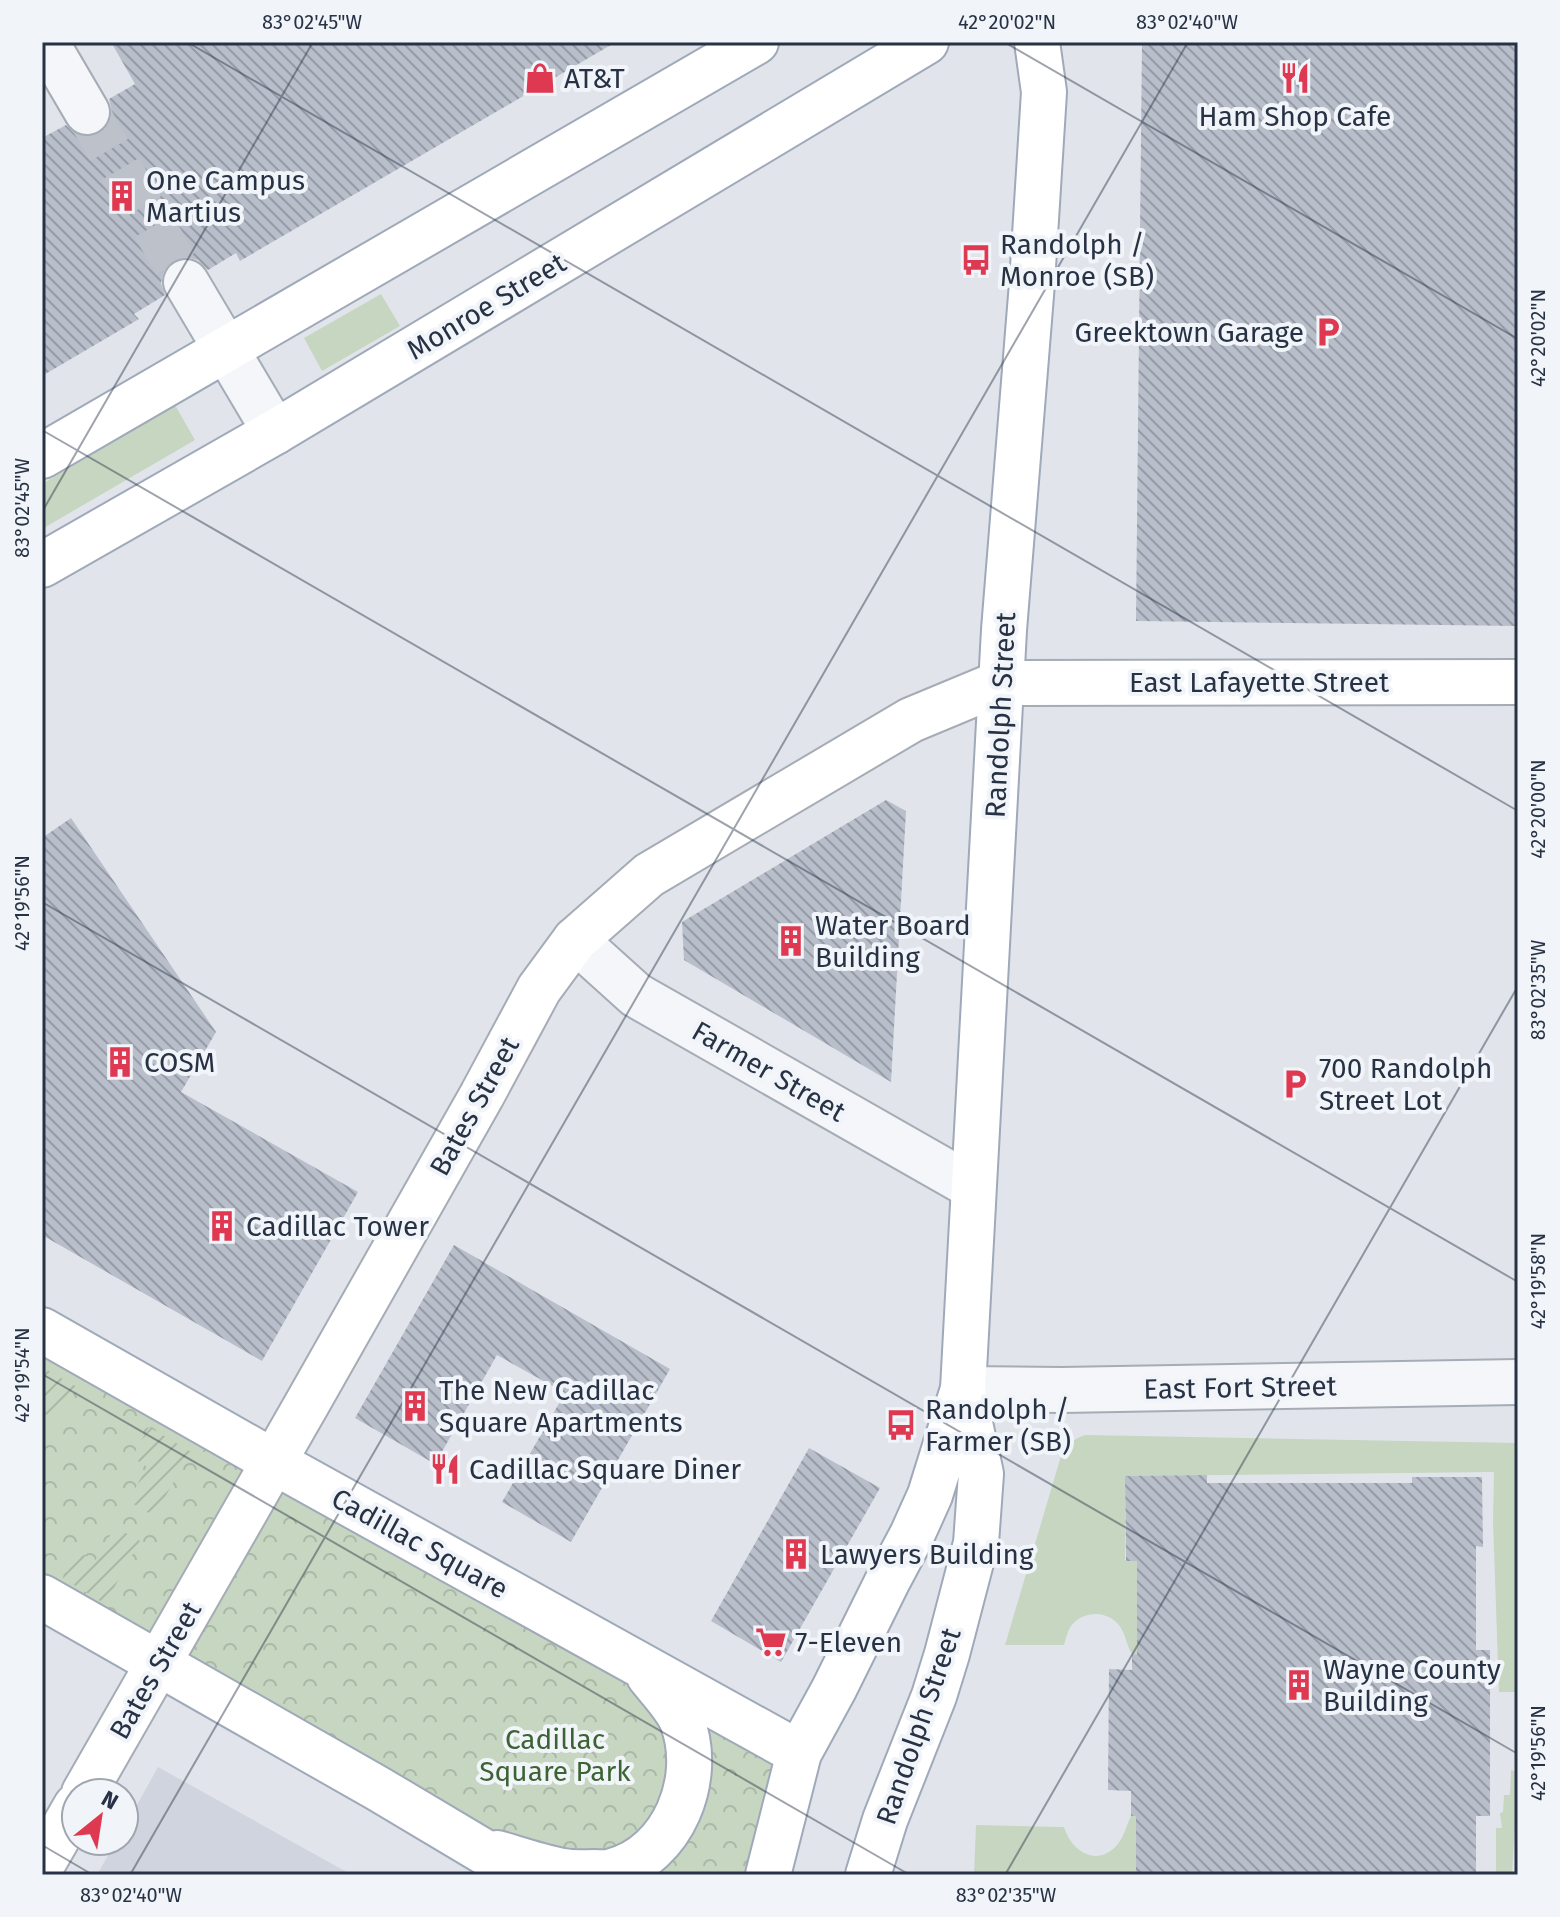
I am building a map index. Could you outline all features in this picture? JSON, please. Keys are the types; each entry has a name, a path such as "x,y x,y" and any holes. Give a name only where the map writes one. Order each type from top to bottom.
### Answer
{"main road":[{"path":"42,456 756,42"},
{"name":"Monroe Street","path":"42,565 275,432 926,42"},
{"name":"Randolph Street","path":"768,1875 799,1753 912,1535 930,1495 963,1389 1000,683 1044,92 1037,42"},
{"name":"East Lafayette Street","path":"1000,683 1518,682"},
{"name":"Bates Street","path":"93,1777 482,1095 539,989 575,940 649,875 911,720 1000,683"},
{"name":"Cadillac Square","path":"42,1330 799,1753"},
{"name":"Randolph Street","path":"868,1875 885,1820 934,1696 976,1543 981,1474 963,1389"},
{"path":"42,1597 523,1875"},
{"path":"475,1848 565,1872 610,1872 639,1861 659,1845 674,1822 686,1788 690,1769 689,1748 681,1719 639,1665"},
{"path":"42,1865 60,1834"}],"street":[{"path":"46,42 87,112"},
{"path":"186,282 275,432"},
{"name":"Farmer Street","path":"575,940 636,995 973,1187"},
{"name":"East Fort Street","path":"963,1389 1518,1382"}],"shaded area":[{"path":"158,1767 352,1875 97,1875 107,1857 140,1857 140,1799"}],"green space":[{"path":"381,294 400,326 322,371 304,338"},
{"path":"175,405 195,440 42,529 42,484"},
{"name":"Cadillac Square Park","path":"42,1331 799,1753 768,1875 523,1875 42,1597"},
{"path":"42,1367 77,1387 58,1421 42,1412"},
{"path":"149,1427 191,1452 154,1516 128,1501 147,1467 132,1457"},
{"path":"1085,1435 1518,1443 1518,1692 1499,1692 1494,1472 1125,1476 1125,1560 1137,1561 1137,1655 1132,1654 1123,1631 1113,1619 1094,1614 1076,1621 1064,1645 1005,1645 1061,1456 1070,1443"},
{"path":"115,1527 140,1541 105,1604 63,1578 79,1552 95,1561"},
{"path":"1511,1770 1518,1772 1512,1875 1496,1875 1496,1828 1502,1828 1500,1813 1503,1812 1504,1795 1510,1795"},
{"path":"1131,1816 1136,1816 1136,1875 974,1875 976,1825 1064,1827 1072,1843 1093,1856 1109,1852 1117,1845"}],"building":[{"path":"111,42 616,42 240,261 236,253 208,270 198,260 186,257 174,260 164,270 161,283 165,295 134,314 139,319 42,376 42,138 66,125 74,133 86,137 99,134 108,125 112,113 109,99 135,84"},
{"name":"Greektown Garage","path":"1142,42 1518,44 1518,626 1136,621"},
{"name":"Water Board Building","path":"886,800 906,811 891,1082 684,960 682,922"},
{"path":"71,818 216,1032 181,1092 358,1192 262,1361 42,1235 42,838"},
{"name":"The New Cadillac Square Apartments","path":"454,1245 670,1369 571,1542 502,1502 565,1393 497,1355 435,1464 355,1418"},
{"name":"Lawyers Building","path":"809,1448 880,1488 781,1662 711,1621"},
{"name":"Wayne County Building","path":"1207,1475 1207,1483 1412,1483 1412,1477 1482,1477 1483,1547 1476,1546 1476,1650 1490,1650 1490,1816 1476,1816 1476,1875 1136,1875 1136,1816 1131,1816 1131,1791 1108,1790 1109,1669 1132,1670 1132,1654 1137,1655 1137,1561 1126,1561 1125,1476"}],"tunnel":[{"path":"87,112 186,282"}],"place":[{"name":"AT&T","path":"540,78"},
{"name":"Ham Shop Cafe","path":"1295,78"},
{"name":"One Campus Martius","path":"122,196"},
{"name":"Randolph / Monroe (SB)","path":"976,260"},
{"name":"Greektown Garage","path":"1328,332"},
{"name":"Water Board Building","path":"791,941"},
{"name":"COSM","path":"120,1062"},
{"name":"700 Randolph Street Lot","path":"1295,1084"},
{"name":"Cadillac Tower","path":"222,1226"},
{"name":"The New Cadillac Square Apartments","path":"415,1406"},
{"name":"Randolph / Farmer (SB)","path":"901,1425"},
{"name":"Cadillac Square Diner","path":"445,1469"},
{"name":"Lawyers Building","path":"796,1554"},
{"name":"7-Eleven","path":"771,1642"},
{"name":"Wayne County Building","path":"1299,1685"}]}
